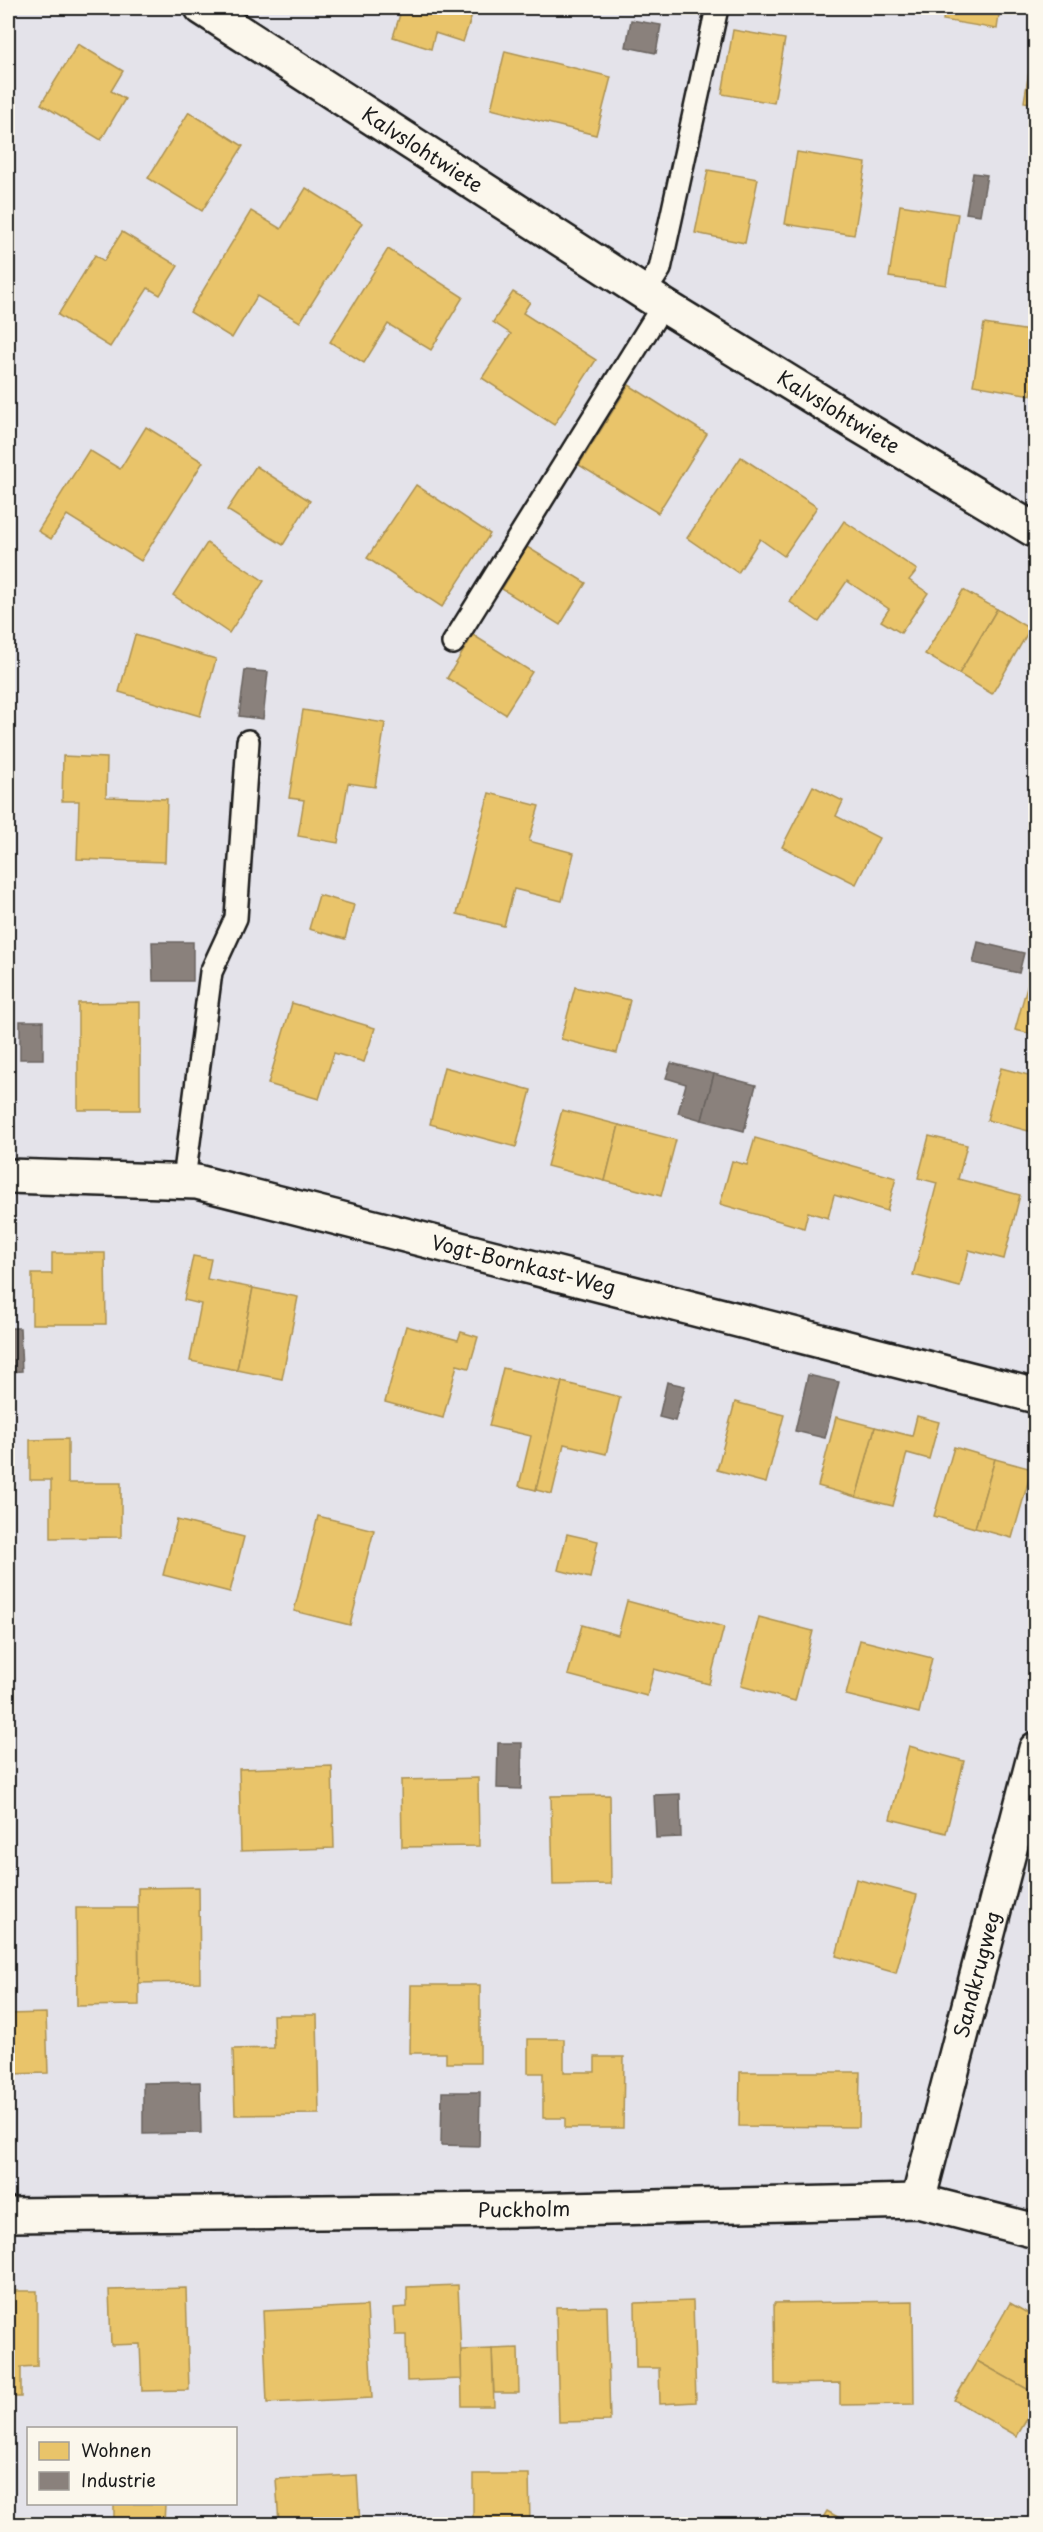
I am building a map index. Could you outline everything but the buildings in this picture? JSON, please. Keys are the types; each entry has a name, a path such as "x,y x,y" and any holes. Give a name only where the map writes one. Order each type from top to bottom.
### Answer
{"street":[{"name":"Kalvslohtwiete","path":"202,8 654,298 852,422 1035,531"},
{"name":"Vogt-Bornkast-Weg","path":"8,1176 184,1180 223,1187 353,1223 1035,1396"},
{"name":"Sandkrugweg","path":"918,2201 1035,1749"},
{"name":"Puckholm","path":"8,2215 525,2210 918,2201 1035,2231"}],"lane":[{"path":"453,643 654,298 717,8"},
{"path":"184,1180 211,972 236,918 248,741"}]}
